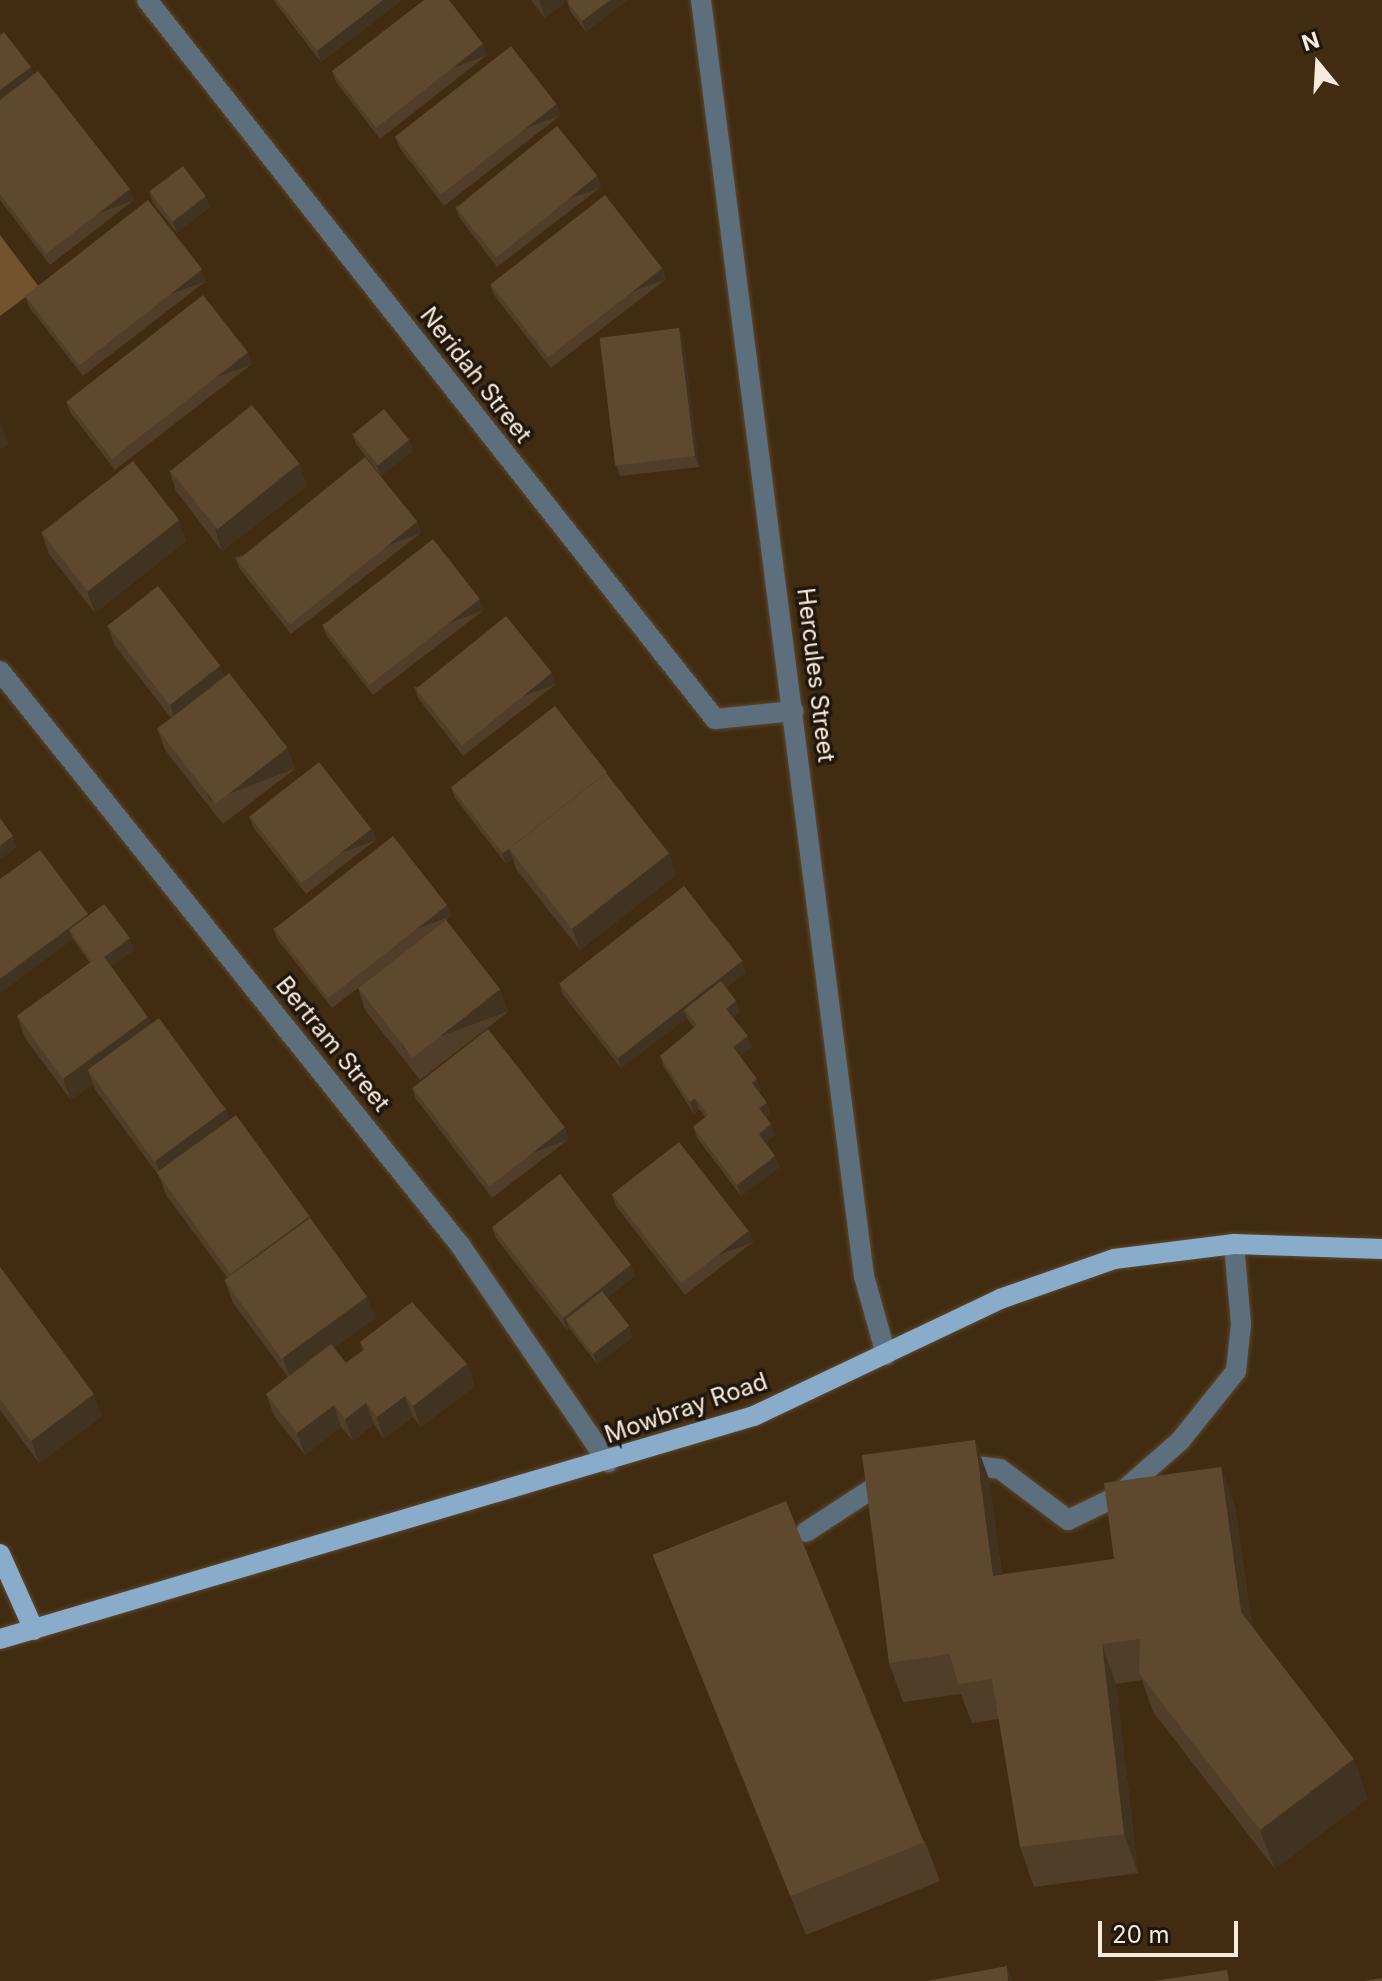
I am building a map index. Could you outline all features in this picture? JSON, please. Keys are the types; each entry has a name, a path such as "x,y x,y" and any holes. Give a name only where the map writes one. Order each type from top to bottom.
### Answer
{"main road":[{"name":"Mowbray Road","path":"0,1639 608,1462 754,1416 1055,1275 1129,1256 1234,1244 1382,1249"},
{"path":"0,1554 34,1630"}],"street":[{"name":"Neridah Street","path":"147,0 715,719 794,711"},
{"name":"Hercules Street","path":"701,0 864,1276 886,1355"},
{"name":"Bertram Street","path":"0,671 460,1245 608,1462"},
{"path":"943,1462 1000,1469 1068,1520 1116,1497 1180,1441 1236,1371 1241,1324 1234,1244"},
{"path":"806,1532 888,1478 916,1470"}],"shaded area":[{"path":"0,235 39,287 0,316"}],"building":[{"path":"277,0 383,0 317,51"},
{"path":"424,0 449,0 483,44 376,128 332,71"},
{"path":"569,0 610,0 582,21"},
{"path":"4,32 31,67 0,90 0,35"},
{"path":"511,46 557,104 441,195 395,137"},
{"path":"38,71 130,189 46,254 0,194 0,100"},
{"path":"557,126 597,176 496,258 456,208"},
{"path":"183,166 206,196 172,222 149,191"},
{"path":"605,195 662,268 548,358 491,284"},
{"path":"148,200 202,269 79,365 25,296"},
{"path":"203,295 248,353 112,459 67,402"},
{"path":"679,328 695,456 615,466 600,338"},
{"path":"252,405 299,463 218,529 170,471"},
{"path":"384,409 409,440 378,465 353,434"},
{"path":"365,457 417,522 290,625 238,560"},
{"path":"133,461 179,520 88,592 42,532"},
{"path":"433,539 480,599 369,685 323,625"},
{"path":"158,586 220,666 170,705 108,625"},
{"path":"506,616 552,673 462,746 416,689"},
{"path":"229,673 287,748 216,804 157,729"},
{"path":"555,706 607,772 503,853 451,787"},
{"path":"319,762 371,829 302,883 250,816"},
{"path":"606,773 669,853 572,929 509,849"},
{"path":"0,818 13,836 0,846"},
{"path":"393,836 447,905 328,998 274,929"},
{"path":"40,850 88,914 0,979 0,879"},
{"path":"684,886 742,961 618,1058 559,983"},
{"path":"104,904 130,938 104,957 102,954 92,961 69,930"},
{"path":"446,920 500,989 413,1058 359,988"},
{"path":"102,954 148,1017 63,1079 17,1016"},
{"path":"721,981 736,1001 726,1009 748,1036 733,1047 757,1079 752,1083 767,1103 759,1108 771,1124 759,1134 775,1156 737,1185 693,1127 708,1115 695,1098 690,1102 660,1056 697,1025 684,1010"},
{"path":"159,1018 225,1109 154,1161 88,1070"},
{"path":"488,1029 565,1128 489,1187 412,1088"},
{"path":"236,1115 309,1216 230,1274 157,1173"},
{"path":"679,1142 749,1231 682,1283 612,1194"},
{"path":"560,1174 631,1265 563,1318 492,1227"},
{"path":"310,1218 367,1296 281,1359 224,1280"},
{"path":"0,1267 94,1394 31,1441 0,1399"},
{"path":"602,1291 629,1326 593,1354 566,1319"},
{"path":"412,1302 467,1364 413,1406 405,1396 377,1417 366,1403 345,1419 334,1405 297,1433 266,1394 331,1344 346,1363 365,1349 360,1342"},
{"path":"975,1440 993,1576 1114,1559 1104,1483 1221,1467 1241,1612 1354,1759 1260,1830 1139,1673 1140,1639 1102,1644 1124,1834 1020,1847 992,1679 958,1684 950,1654 889,1663 862,1455"},
{"path":"786,1501 924,1842 790,1896 652,1555"},
{"path":"1007,1966 1008,1981 927,1981"},
{"path":"1227,1970 1229,1981 1153,1981"}]}
